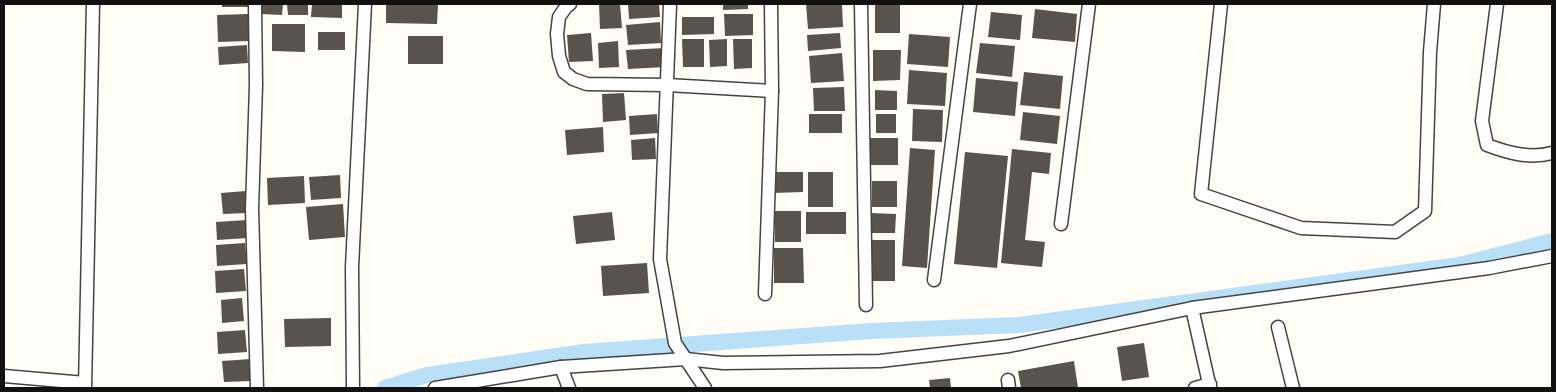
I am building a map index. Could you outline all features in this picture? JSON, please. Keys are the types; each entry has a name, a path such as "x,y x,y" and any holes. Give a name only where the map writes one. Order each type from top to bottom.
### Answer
{"street":[{"path":"4,376 85,386 93,4"},
{"path":"255,4 256,85 252,209 257,388"},
{"path":"351,388 352,266 365,4"},
{"path":"570,4 559,17 557,34 564,72 573,79 587,84 667,85 772,91"},
{"path":"670,4 660,259 675,344 705,388"},
{"path":"765,294 772,91 771,4"},
{"path":"861,4 866,305"},
{"path":"934,280 970,4"},
{"path":"1061,224 1090,4"},
{"path":"1221,4 1201,194 1301,228 1395,232 1425,211 1430,52 1434,4"},
{"path":"1497,4 1482,121 1487,145 1505,152 1540,156 1552,153"},
{"path":"435,388 456,387 561,367 685,359 723,362 880,361 1009,346 1192,308 1489,268 1552,256"},
{"path":"1192,308 1210,386 1195,388"},
{"path":"1278,327 1293,388"},
{"path":"561,367 569,388"}],"building":[{"path":"222,4 252,4 252,7 222,7"},
{"path":"261,4 283,4 282,15 261,14"},
{"path":"287,4 308,4 308,15 288,15"},
{"path":"312,4 342,4 342,18 311,17"},
{"path":"386,4 438,4 437,24 386,23"},
{"path":"599,4 620,4 622,28 600,29"},
{"path":"628,4 659,4 660,17 629,19"},
{"path":"723,4 748,4 748,9 723,10"},
{"path":"806,4 842,4 843,27 808,29"},
{"path":"875,4 900,4 900,33 875,33"},
{"path":"1035,9 1077,14 1075,42 1032,38"},
{"path":"991,12 1022,15 1020,40 988,37"},
{"path":"248,14 249,41 218,42 217,15"},
{"path":"724,14 753,14 753,35 725,36"},
{"path":"682,17 714,17 714,34 682,35"},
{"path":"660,22 661,43 628,45 626,25"},
{"path":"272,24 305,24 305,52 272,51"},
{"path":"318,32 345,32 345,50 318,50"},
{"path":"591,33 593,61 569,62 567,35"},
{"path":"840,33 841,48 808,51 807,35"},
{"path":"909,34 950,37 948,67 907,64"},
{"path":"408,36 443,36 443,64 408,64"},
{"path":"682,39 704,39 704,67 683,67"},
{"path":"727,39 727,66 710,67 709,40"},
{"path":"733,39 752,39 752,68 734,69"},
{"path":"618,41 619,67 599,68 598,43"},
{"path":"980,43 1015,46 1012,77 976,73"},
{"path":"247,45 248,63 219,65 218,47"},
{"path":"664,48 666,67 628,69 626,50"},
{"path":"873,50 901,50 900,80 873,81"},
{"path":"842,53 844,81 811,83 809,56"},
{"path":"909,70 947,73 945,106 907,104"},
{"path":"1024,72 1063,76 1060,109 1020,105"},
{"path":"976,78 1018,82 1015,116 973,112"},
{"path":"844,87 845,111 814,111 813,88"},
{"path":"875,90 897,91 897,110 875,110"},
{"path":"624,93 626,120 603,122 602,94"},
{"path":"913,109 943,110 942,142 912,141"},
{"path":"1023,112 1060,116 1057,144 1020,140"},
{"path":"657,114 658,133 630,135 629,116"},
{"path":"809,114 842,114 842,133 809,133"},
{"path":"876,114 896,114 896,133 876,133"},
{"path":"603,127 604,152 567,155 565,130"},
{"path":"655,138 656,159 632,160 631,140"},
{"path":"870,138 898,138 898,165 870,165"},
{"path":"910,148 935,150 927,268 902,266"},
{"path":"1012,149 1051,153 1049,174 1032,172 1025,240 1045,242 1042,267 1001,263"},
{"path":"965,152 1008,156 997,268 954,264"},
{"path":"772,172 803,172 803,192 773,193"},
{"path":"808,172 833,172 833,207 808,207"},
{"path":"340,175 341,198 311,200 309,177"},
{"path":"304,176 305,203 268,205 267,178"},
{"path":"872,181 897,181 897,207 872,207"},
{"path":"246,191 247,213 223,214 221,193"},
{"path":"343,204 345,237 309,240 306,207"},
{"path":"775,211 801,211 801,242 775,242"},
{"path":"612,212 615,240 576,244 573,216"},
{"path":"806,212 846,212 846,234 806,234"},
{"path":"870,213 896,214 895,233 870,233"},
{"path":"247,220 248,238 217,240 216,222"},
{"path":"869,240 895,240 895,281 869,281"},
{"path":"245,243 247,264 217,266 216,245"},
{"path":"774,248 803,248 804,283 774,283"},
{"path":"647,263 649,293 603,296 601,266"},
{"path":"244,269 246,291 216,293 215,271"},
{"path":"242,298 244,321 222,323 221,300"},
{"path":"331,318 331,346 285,347 284,319"},
{"path":"245,330 247,352 218,354 217,332"},
{"path":"1144,343 1149,377 1122,381 1117,347"},
{"path":"251,359 252,381 224,382 222,361"},
{"path":"1074,361 1078,388 1021,388 1018,371"},
{"path":"950,378 951,388 930,388 929,380"}],"waterway":[{"path":"385,388 427,375 584,352 872,331 1019,325 1459,265 1552,241"}]}
